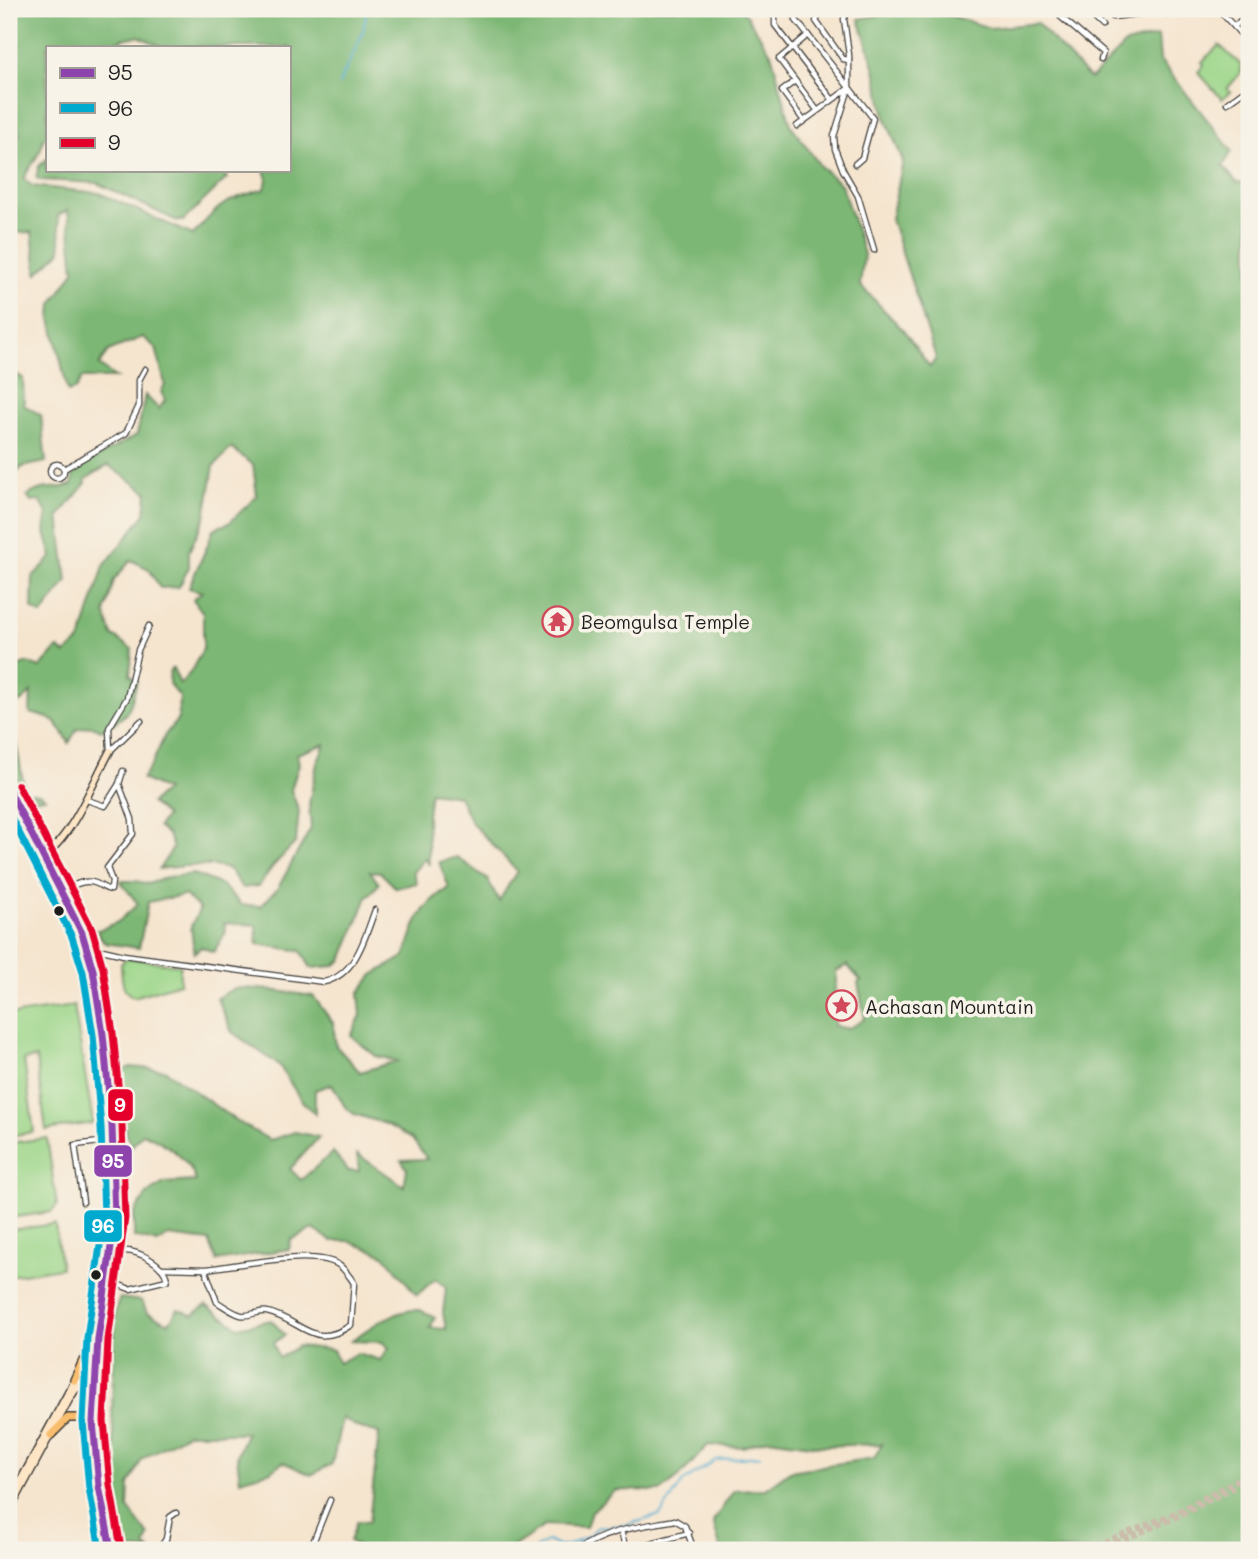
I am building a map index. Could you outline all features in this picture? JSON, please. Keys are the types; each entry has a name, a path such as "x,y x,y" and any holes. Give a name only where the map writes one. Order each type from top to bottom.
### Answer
{"main road":[{"path":"9,790 81,942"},
{"path":"9,800 61,894 85,952 92,983 113,1138 114,1218 92,1369 87,1426 103,1550"},
{"path":"92,983 108,1140 107,1223 92,1339 92,1369 95,1435 105,1524 111,1550"},
{"path":"74,1380 92,1339"},
{"path":"51,1435 68,1418 80,1419 87,1426"}],"street":[{"path":"775,9 775,25 832,99"},
{"path":"794,9 796,20 873,118 862,158 855,164"},
{"path":"822,9 816,21 843,59 849,60"},
{"path":"853,9 846,10 849,88 834,136 835,149 858,196 874,250"},
{"path":"1059,9 1061,17 1102,53 1101,60"},
{"path":"1084,9 1102,26"},
{"path":"1111,9 1113,18 1153,12 1152,9"},
{"path":"1162,10 1167,14 1172,9"},
{"path":"1221,10 1249,43"},
{"path":"1234,26 1249,12"},
{"path":"808,36 779,59 817,110"},
{"path":"795,81 782,91 804,121"},
{"path":"1227,103 1249,87"},
{"path":"797,126 849,88"},
{"path":"64,469 126,433 139,406 139,380 145,369"},
{"path":"110,751 109,728 127,698 138,650 149,626"},
{"path":"41,858 50,853 87,800 110,751 141,721"},
{"path":"87,800 105,806 119,783 122,771"},
{"path":"61,894 71,885 93,882 111,890 112,881 107,868 133,834 132,819 119,783"},
{"path":"85,952 98,949 124,955 324,982 343,973 356,958 375,910"},
{"path":"83,1202 75,1145 108,1140"},
{"path":"104,1286 114,1283 130,1289 167,1280 166,1273 161,1268 134,1250 123,1251 108,1266"},
{"path":"161,1268 205,1269 256,1260 320,1257 340,1265 354,1283 351,1325 337,1335 323,1335 305,1332 285,1319 265,1311 242,1315 217,1302 205,1269"},
{"path":"9,1502 74,1380 82,1371 92,1369"},
{"path":"9,1512 51,1435 92,1369"},
{"path":"310,1550 330,1500"},
{"path":"159,1550 166,1538 170,1517 176,1513"},
{"path":"578,1550 596,1538 675,1520 690,1533 694,1550"},
{"path":"621,1531 625,1550 690,1533"}],"green space":[{"path":"9,9 742,9 771,53 791,125 821,167 841,184 864,254 860,285 904,331 930,367 936,358 891,219 903,161 885,117 875,69 859,19 910,9 929,9 990,28 1037,23 1090,79 1125,44 1158,36 1160,60 1232,151 1223,166 1236,182 1249,185 1249,1550 721,1550 713,1522 734,1490 765,1489 790,1471 874,1458 882,1444 819,1446 768,1439 743,1447 708,1445 679,1477 661,1491 616,1490 591,1512 586,1527 546,1525 508,1550 364,1550 350,1541 357,1521 369,1522 379,1433 357,1427 342,1418 332,1464 311,1475 283,1462 271,1471 240,1480 237,1456 246,1433 188,1433 142,1459 129,1485 128,1508 149,1536 145,1546 150,1550 131,1550 119,1532 112,1412 115,1310 120,1298 142,1301 147,1313 169,1323 178,1309 193,1315 206,1305 238,1327 271,1320 285,1335 273,1343 279,1358 298,1346 333,1350 339,1363 357,1353 380,1360 389,1348 382,1342 351,1341 400,1312 421,1311 435,1317 430,1328 446,1329 443,1313 446,1287 435,1279 417,1295 384,1255 349,1241 332,1241 313,1229 291,1240 289,1249 217,1261 209,1241 168,1236 158,1243 134,1237 134,1214 147,1194 164,1183 196,1181 182,1158 159,1141 143,1133 132,1146 126,1135 114,1076 130,1067 165,1070 235,1120 270,1140 295,1132 319,1137 290,1169 301,1180 333,1152 348,1171 359,1171 357,1154 404,1186 407,1169 401,1160 427,1159 412,1139 386,1124 354,1114 345,1107 332,1084 315,1090 315,1114 301,1100 279,1065 232,1032 217,998 235,988 313,996 333,1023 336,1046 360,1072 397,1061 376,1056 351,1036 361,1015 359,993 373,975 405,956 415,926 425,909 449,888 439,862 457,857 488,880 499,901 517,871 471,822 459,796 430,792 427,817 429,865 425,858 413,872 417,883 396,888 380,872 370,871 379,884 367,897 342,960 334,966 311,968 301,951 257,944 256,925 224,923 226,931 214,952 201,947 194,953 191,926 200,909 185,895 148,902 139,948 105,943 96,931 118,922 138,904 120,881 148,884 168,877 194,874 222,885 241,905 261,906 278,888 311,828 309,804 317,763 325,744 297,754 299,764 291,790 299,811 296,842 273,866 259,886 242,888 229,869 220,867 159,869 173,848 168,835 158,827 166,816 151,803 166,790 142,779 165,735 178,719 180,697 169,684 170,670 173,668 180,684 190,673 203,649 203,613 193,599 202,592 189,588 213,529 229,523 257,496 253,465 231,448 214,466 205,517 189,551 189,567 179,587 160,588 149,569 131,560 114,580 105,613 112,635 132,649 130,675 137,681 130,706 123,717 101,730 92,726 77,729 69,743 54,722 30,713 31,692 24,700 9,707 9,670 28,663 40,668 58,648 65,654 80,641 104,566 145,514 147,492 108,465 86,479 86,483 59,516 67,581 42,615 32,609 33,576 52,557 45,533 47,513 40,501 31,502 27,496 45,488 72,485 73,475 88,462 137,435 145,395 159,409 165,400 161,392 165,384 156,348 143,337 108,351 99,365 116,378 82,378 76,389 68,392 51,319 52,304 74,271 68,210 58,215 61,251 37,274 32,232 9,233 9,149 20,134 9,104","holes":["847,965 861,981 858,983 865,1018 847,1028 834,1025 836,971"]},
{"path":"1219,45 1242,66 1242,71 1227,89 1230,92 1222,99 1198,72 1204,65 1202,62"},
{"path":"46,160 46,172 222,172 227,178 183,221 175,220 97,183 40,180 36,177 39,166"},
{"path":"9,367 23,378 24,405 41,415 46,462 22,467 9,482"},
{"path":"9,733 16,743 25,792 41,794 45,798 27,799 17,781 12,767"},
{"path":"126,958 180,965 180,983 134,997 127,992 123,984 121,964"},
{"path":"74,1006 93,1123 46,1130 36,1058 24,1060 34,1132 9,1136 9,1063 12,1062 9,1015"},
{"path":"47,1138 57,1206 51,1212 9,1218 9,1143"},
{"path":"55,1224 61,1268 9,1276 9,1230"}],"waterway":[{"path":"339,84 363,32 367,9"},
{"path":"533,1550 548,1541 560,1547 572,1544 589,1536 598,1527 627,1525 660,1515 683,1482 716,1460 760,1456"}],"tunnel":[{"path":"1087,1550 1177,1512 1249,1474"},
{"path":"1099,1550 1181,1515 1234,1487"}],"transit line":[{"name":"9","path":"18,785 92,929 103,968 113,1033 122,1125 125,1218 108,1340 104,1421 110,1485 121,1548"},
{"name":"95","path":"9,790 82,933 93,970 103,1034 112,1126 115,1218 98,1339 93,1422 99,1486 111,1550"},
{"name":"96","path":"9,813 72,937 83,972 93,1035 101,1127 104,1217 87,1338 83,1422 89,1488 100,1550"}],"place":[{"name":"Beomgulsa Temple","path":"558,621"},
{"name":"Achasan Mountain","path":"842,1006"}]}
